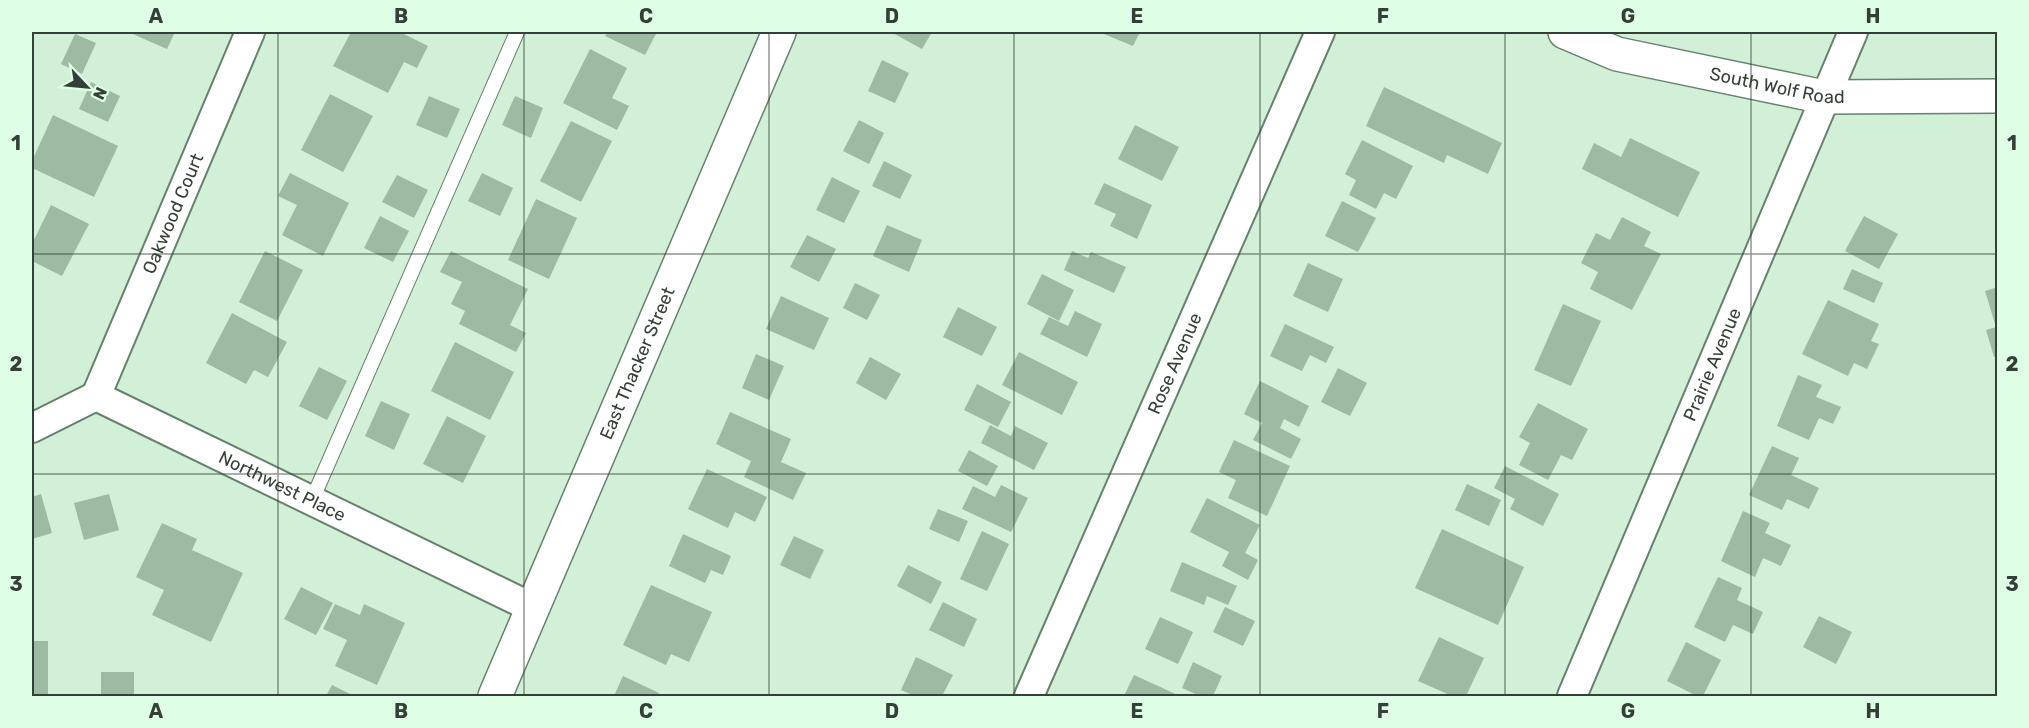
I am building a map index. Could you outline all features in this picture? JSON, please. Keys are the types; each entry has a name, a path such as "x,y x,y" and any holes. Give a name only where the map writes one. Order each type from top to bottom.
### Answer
{"street":[{"name":"Oakwood Court","path":"96,396 250,32"},
{"name":"East Thacker Street","path":"495,696 779,32"},
{"name":"Rose Avenue","path":"1029,696 1320,32"},
{"name":"South Wolf Road","path":"1565,32 1617,54 1824,98 1998,96"},
{"name":"Prairie Avenue","path":"1572,696 1853,32"},
{"path":"32,428 96,396"},
{"name":"Northwest Place","path":"96,396 533,608"}],"lane":[{"path":"312,500 517,32"}],"building":[{"path":"128,32 175,32 167,49"},
{"path":"351,32 400,32 428,46 417,68 404,62 388,93 333,66"},
{"path":"607,32 657,32 645,55 605,36"},
{"path":"891,32 932,32 922,49"},
{"path":"1099,32 1140,32 1133,46"},
{"path":"75,34 96,43 82,74 61,64"},
{"path":"590,49 627,68 612,98 629,106 617,130 563,103"},
{"path":"882,60 909,73 895,103 868,91"},
{"path":"91,82 120,96 108,122 79,109"},
{"path":"1384,87 1502,143 1488,174 1447,155 1444,163 1366,126"},
{"path":"330,94 373,116 343,172 301,150"},
{"path":"429,96 460,109 447,138 416,125"},
{"path":"515,96 543,108 531,138 502,125"},
{"path":"53,115 118,146 94,197 32,168 32,161"},
{"path":"859,120 884,133 869,164 843,151"},
{"path":"571,121 612,141 581,202 540,181"},
{"path":"1135,125 1179,147 1162,181 1118,159"},
{"path":"1630,138 1700,172 1678,217 1582,169 1594,143 1621,157"},
{"path":"1362,140 1413,166 1396,199 1384,193 1376,209 1349,195 1356,180 1345,174"},
{"path":"884,161 912,175 900,199 872,186"},
{"path":"290,173 349,203 323,256 282,235 297,205 278,196"},
{"path":"482,173 513,188 500,216 468,201"},
{"path":"397,175 428,190 414,218 382,202"},
{"path":"832,177 860,191 844,223 816,210"},
{"path":"1104,183 1152,205 1137,239 1110,226 1116,214 1094,204"},
{"path":"536,199 577,218 549,279 508,260"},
{"path":"1342,201 1376,218 1358,252 1325,236"},
{"path":"51,205 89,224 62,276 32,261 32,244"},
{"path":"380,216 409,231 393,262 364,248"},
{"path":"1864,216 1898,234 1879,269 1845,251"},
{"path":"1622,217 1651,232 1644,246 1661,254 1632,310 1590,289 1598,272 1581,263 1596,233 1610,240"},
{"path":"887,225 922,240 909,272 873,256"},
{"path":"807,235 836,249 819,282 790,267"},
{"path":"265,251 303,270 277,321 239,302"},
{"path":"451,251 528,289 510,325 526,333 516,352 459,324 465,311 451,304 462,282 440,272"},
{"path":"1072,251 1088,258 1091,252 1126,267 1114,293 1064,270"},
{"path":"1308,263 1343,279 1328,312 1293,296"},
{"path":"1852,269 1883,283 1874,303 1843,289"},
{"path":"1042,274 1074,290 1059,321 1027,304"},
{"path":"855,283 880,295 867,320 843,308"},
{"path":"1998,287 1998,356 1994,357 1986,330 1996,327 1985,291"},
{"path":"781,296 829,318 814,350 766,329"},
{"path":"1828,300 1879,324 1871,341 1879,344 1867,369 1854,363 1848,376 1802,354"},
{"path":"1563,304 1601,321 1571,386 1534,370"},
{"path":"958,307 997,327 982,356 943,337"},
{"path":"1075,311 1102,324 1087,357 1040,334 1049,317 1068,326"},
{"path":"232,313 287,342 268,377 254,370 246,384 206,363"},
{"path":"1285,324 1334,347 1326,363 1310,355 1302,371 1270,356"},
{"path":"455,342 514,372 490,420 431,391"},
{"path":"1019,352 1078,382 1062,415 1002,385"},
{"path":"756,354 784,366 769,400 742,388"},
{"path":"870,357 901,374 886,400 856,383"},
{"path":"319,367 347,381 327,420 299,406"},
{"path":"1338,368 1367,383 1350,416 1321,402"},
{"path":"1798,375 1822,385 1816,397 1841,407 1833,424 1819,418 1809,440 1777,426"},
{"path":"1260,381 1309,406 1299,427 1284,419 1280,428 1301,439 1291,459 1253,440 1262,423 1244,414"},
{"path":"977,384 1011,402 998,427 964,410"},
{"path":"381,401 410,414 394,450 365,436"},
{"path":"1538,403 1588,429 1572,460 1561,455 1548,480 1519,465 1530,443 1519,437"},
{"path":"730,412 791,439 781,462 806,473 793,500 744,477 751,461 716,444"},
{"path":"447,416 486,436 463,483 423,464"},
{"path":"990,425 1011,436 1015,426 1048,443 1034,470 981,443"},
{"path":"1234,440 1290,466 1267,516 1228,498 1236,480 1219,472"},
{"path":"1772,446 1799,458 1791,475 1819,488 1809,509 1787,499 1782,510 1749,495"},
{"path":"969,450 998,466 987,486 958,471"},
{"path":"1505,466 1559,494 1543,526 1510,509 1515,499 1494,488"},
{"path":"707,469 767,497 755,522 735,512 728,528 688,509"},
{"path":"1467,484 1501,500 1489,526 1455,510"},
{"path":"1001,485 1028,498 1011,532 962,509 973,486 995,497"},
{"path":"41,494 52,533 32,539 32,497"},
{"path":"109,494 119,530 84,540 74,503"},
{"path":"1207,498 1260,525 1245,553 1258,560 1248,580 1222,566 1229,552 1190,532"},
{"path":"938,509 968,521 959,542 929,529"},
{"path":"1743,511 1770,523 1765,533 1791,545 1781,566 1763,558 1755,577 1721,561"},
{"path":"162,523 197,539 192,550 243,573 211,642 152,615 164,590 136,577"},
{"path":"1442,529 1524,567 1498,625 1415,588"},
{"path":"982,531 1009,544 987,591 960,579"},
{"path":"683,534 731,556 723,575 711,570 705,583 669,566"},
{"path":"794,536 824,550 810,579 780,565"},
{"path":"1182,562 1237,586 1228,605 1207,596 1204,605 1170,591"},
{"path":"908,565 942,582 931,604 897,586"},
{"path":"1718,577 1742,588 1737,600 1763,612 1753,634 1733,625 1725,642 1694,627"},
{"path":"651,585 712,612 689,662 671,654 666,665 623,645"},
{"path":"301,587 333,603 316,635 284,619"},
{"path":"943,602 977,619 964,647 929,630"},
{"path":"335,604 360,615 364,604 405,623 377,685 335,666 347,640 323,629"},
{"path":"1225,607 1255,621 1243,646 1213,632"},
{"path":"1819,616 1852,632 1836,664 1803,647"},
{"path":"1160,617 1193,632 1178,664 1145,649"},
{"path":"1439,637 1484,658 1466,696 1452,696 1418,681"},
{"path":"32,641 48,641 48,694 32,694"},
{"path":"1686,642 1721,660 1703,696 1697,696 1667,681"},
{"path":"916,657 953,675 942,696 915,696 901,690"},
{"path":"1193,662 1222,676 1213,696 1200,696 1182,688"},
{"path":"101,672 134,672 134,696 101,696"},
{"path":"1134,675 1180,696 1124,696"},
{"path":"623,676 659,693 658,696 614,696"},
{"path":"332,685 354,696 326,696"}]}
